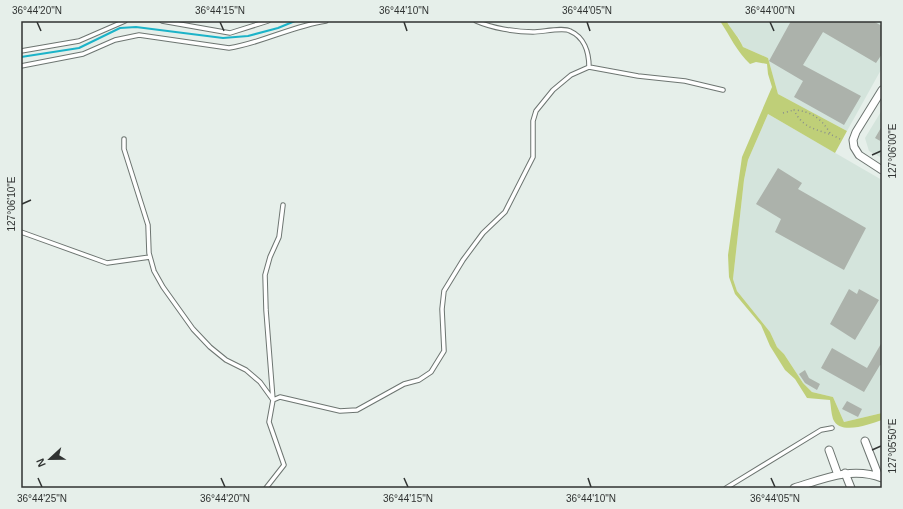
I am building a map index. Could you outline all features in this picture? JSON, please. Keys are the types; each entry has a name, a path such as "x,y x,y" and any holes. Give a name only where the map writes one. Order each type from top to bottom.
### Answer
{"street":[{"path":"882,90 856,132 853,140 854,147 859,155 882,170"},
{"path":"794,488 841,474 880,477 865,441"},
{"path":"829,450 841,474 851,488"}],"lane":[{"path":"21,51 79,41 125,21"},
{"path":"162,21 230,33 268,21"},
{"path":"21,66 83,54 115,40 134,36 229,48 243,46 310,24 326,21"},
{"path":"476,21 496,27 531,32 569,30 586,46 589,55 589,67"},
{"path":"273,400 280,397 340,411 357,410 404,384 419,380 432,372 444,351 442,309 444,291 463,260 483,233 505,212 533,157 533,121 536,111 553,90 571,75 589,67 638,76 685,81 723,90"},
{"path":"124,139 126,155 148,225 150,257 154,271 163,287 193,328 210,347 226,360 246,370 260,382 273,400"},
{"path":"266,488 284,466 269,422 273,400 266,310 265,275 270,257 279,237 283,205"},
{"path":"21,232 108,263 150,257"},
{"path":"726,488 821,430 832,428"}],"path":[{"path":"794,110 805,124 814,131 830,133"},
{"path":"783,112 794,110 804,111 818,117 830,133 840,139"}],"shaded area":[{"path":"727,21 879,21 882,23 882,68 847,131 778,94 768,58 743,47 739,38 732,31"},
{"path":"882,110 882,158 869,151 865,138"},
{"path":"768,114 882,180 882,413 844,422 833,397 812,392 803,383 784,354 777,347 770,332 737,291 733,279 744,180 748,160"}],"green space":[{"path":"720,21 727,22 740,40 743,47 768,58 778,94 847,131 835,153 768,114 748,160 744,180 733,279 737,291 770,332 777,347 784,354 803,383 812,392 833,397 844,422 882,413 882,420 848,428 837,424 832,417 830,400 807,398 795,379 785,370 770,346 761,325 735,294 729,277 728,255 742,157 772,87 767,64 756,62 750,64 737,49"}],"building":[{"path":"791,21 873,21 882,26 882,54 876,63 823,32 803,65 861,96 844,125 794,97 803,81 769,61"},
{"path":"882,126 882,142 875,138"},
{"path":"778,168 802,183 798,189 866,228 844,270 775,232 781,219 756,204"},
{"path":"849,289 857,294 859,289 879,300 855,340 830,324"},
{"path":"882,342 882,366 880,365 864,392 821,368 832,348 867,368"},
{"path":"805,370 809,378 820,384 817,390 805,383 799,374"},
{"path":"847,401 862,409 858,417 842,409"}],"waterway":[{"path":"21,57 79,48 120,28 136,27 223,38 248,36 278,28 295,21"}]}
